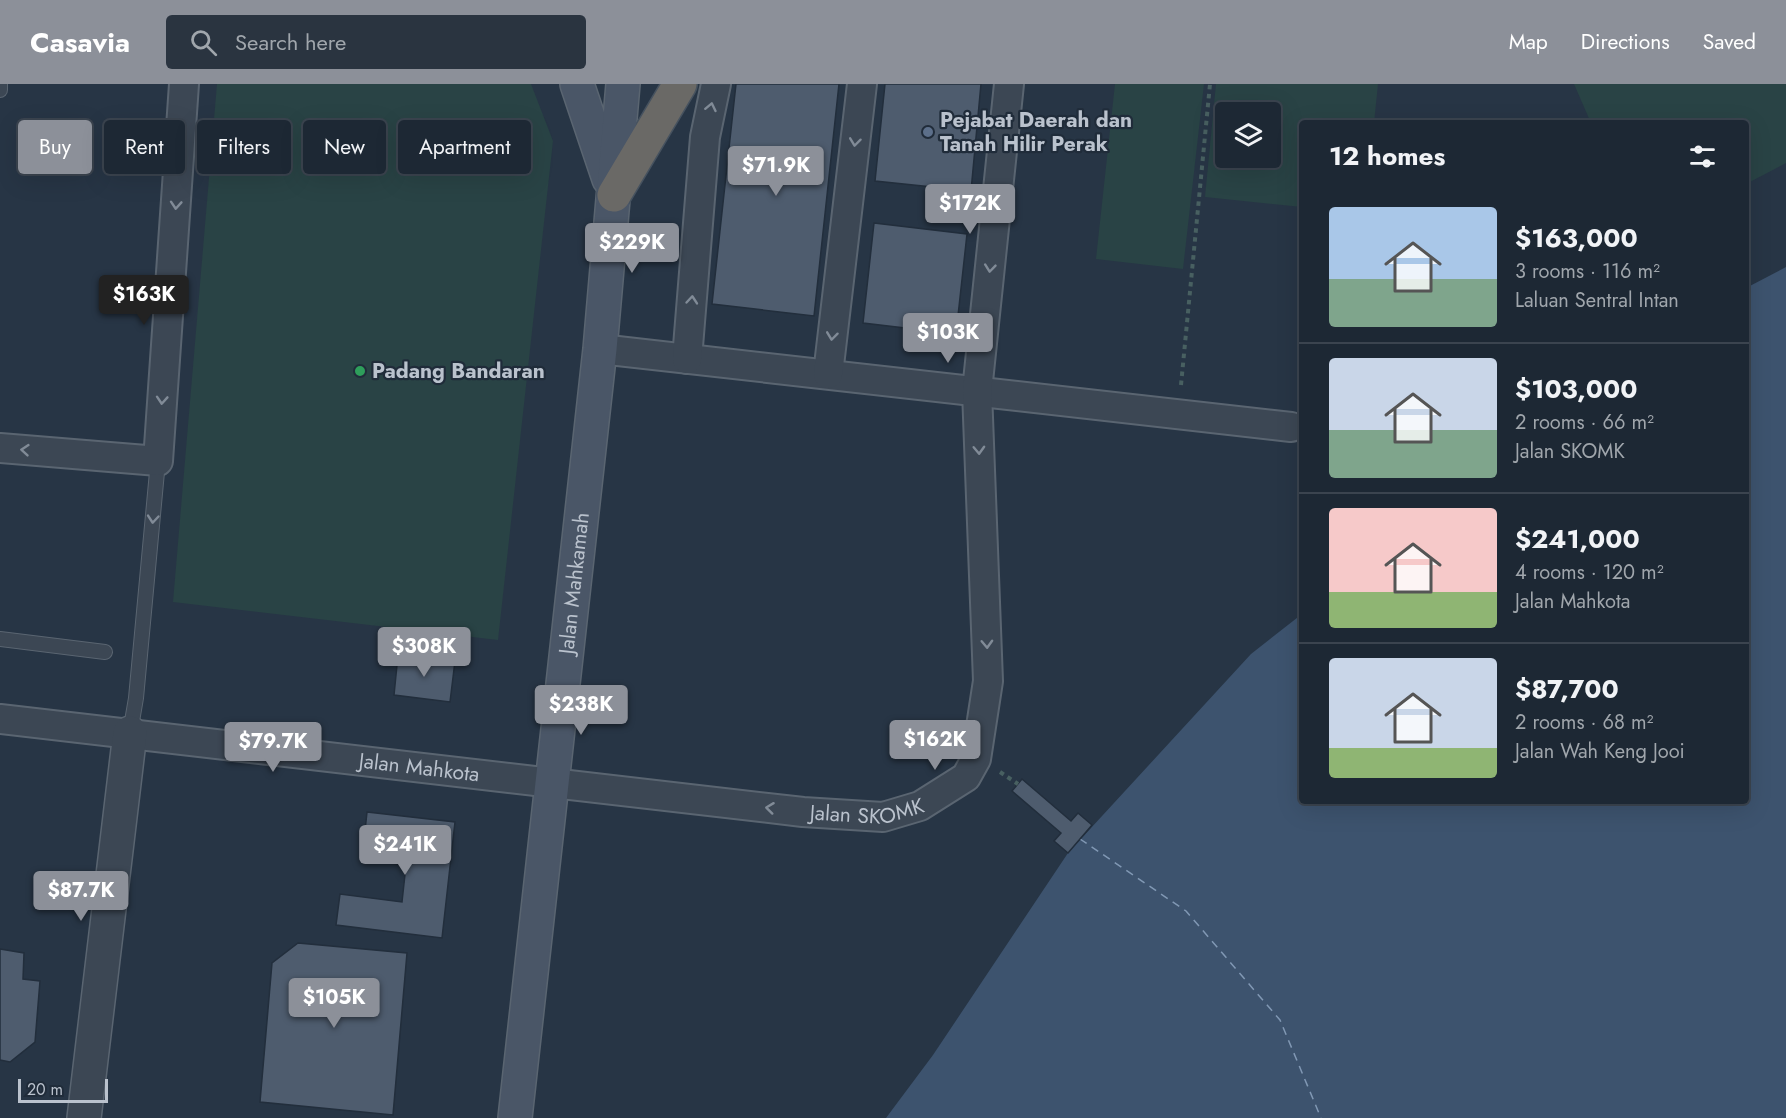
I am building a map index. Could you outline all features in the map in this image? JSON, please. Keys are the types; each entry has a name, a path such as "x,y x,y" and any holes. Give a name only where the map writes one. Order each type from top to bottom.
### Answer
{"highway":[{"path":"614,195 680,84"}],"main road":[{"path":"577,84 614,195"},
{"name":"Jalan Mahkamah","path":"515,1118 600,349 623,84"}],"street":[{"path":"0,448 158,461 184,84"},
{"path":"687,359 705,137 716,84"},
{"path":"828,374 861,84"},
{"name":"Jalan SKOMK","path":"551,782 803,812 883,816 920,806 966,777 976,759 981,739 988,681 977,391 1009,84"},
{"path":"600,349 1291,427"},
{"name":"Jalan Mahkota","path":"0,719 551,782"},
{"path":"84,1118 130,733"}],"lane":[{"path":"0,84 0,90"},
{"path":"130,733 136,698 158,461"},
{"path":"0,639 105,652"}],"path":[{"path":"1178,414 1210,84"}],"green space":[{"name":"Padang Bandaran","path":"217,84 531,84 553,141 498,640 173,602 209,174 291,174 291,120 214,120"},
{"path":"1115,84 1204,84 1183,269 1096,259"},
{"path":"1216,84 1378,84 1374,120 1299,120 1299,207 1205,197"},
{"path":"1574,84 1786,84 1786,163 1749,182 1749,120 1590,120"}],"water":[{"path":"1786,267 1786,1118 886,1118 933,1055 1068,853 1251,654 1299,616 1299,804 1749,804 1749,286"}],"building":[{"path":"736,84 839,84 814,316 712,304"},
{"name":"Pejabat Daerah dan Tanah Hilir Perak","path":"885,84 981,84 971,191 875,181"},
{"path":"874,223 967,234 956,334 863,323"},
{"path":"398,655 455,661 450,702 394,695"},
{"path":"1022,779 1071,821 1078,813 1092,825 1068,853 1054,841 1061,833 1012,791"},
{"path":"367,812 455,822 442,938 336,925 340,894 402,902 406,865 362,859"},
{"path":"298,943 407,953 393,1115 260,1102 272,963"},
{"path":"0,949 24,953 23,979 40,981 35,1042 10,1062 0,1060"}],"ferry route":[{"path":"1080,839 1186,911 1280,1020 1321,1118"}],"place":[{"name":"Pejabat Daerah dan Tanah Hilir Perak","path":"928,132"},
{"name":"Padang Bandaran","path":"360,371"}]}
